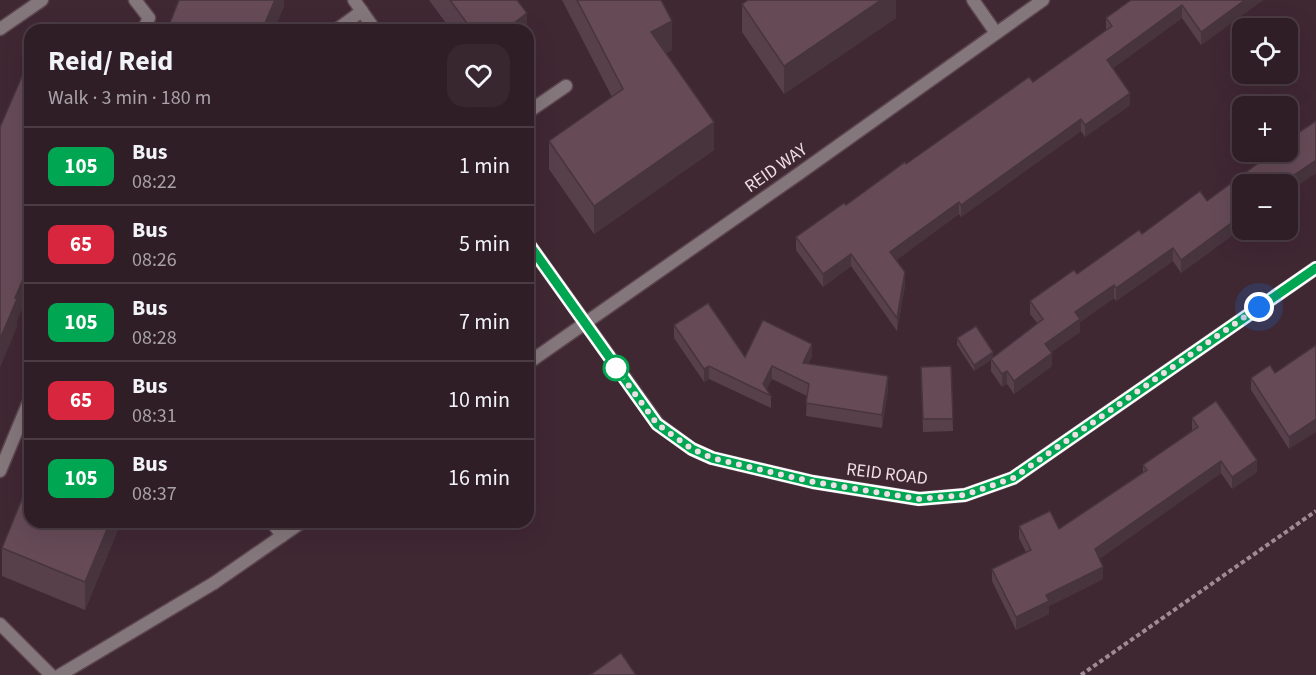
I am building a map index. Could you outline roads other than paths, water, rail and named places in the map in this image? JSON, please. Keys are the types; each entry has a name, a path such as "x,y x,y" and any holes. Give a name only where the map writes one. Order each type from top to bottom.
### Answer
{"street":[{"path":"0,29 42,0"},
{"path":"135,0 149,18 146,24"},
{"path":"354,0 371,24"},
{"path":"974,0 996,33"},
{"name":"REID WAY","path":"534,359 797,176 1043,0"},
{"path":"344,24 362,11"},
{"path":"534,108 566,86"},
{"name":"REID ROAD","path":"534,252 657,424 692,449 712,458 813,482 919,499 965,495 1013,478 1316,268"},
{"path":"0,471 24,413"},
{"path":"276,528 282,536"},
{"path":"60,675 214,583 293,528"},
{"path":"0,624 51,675"}]}
